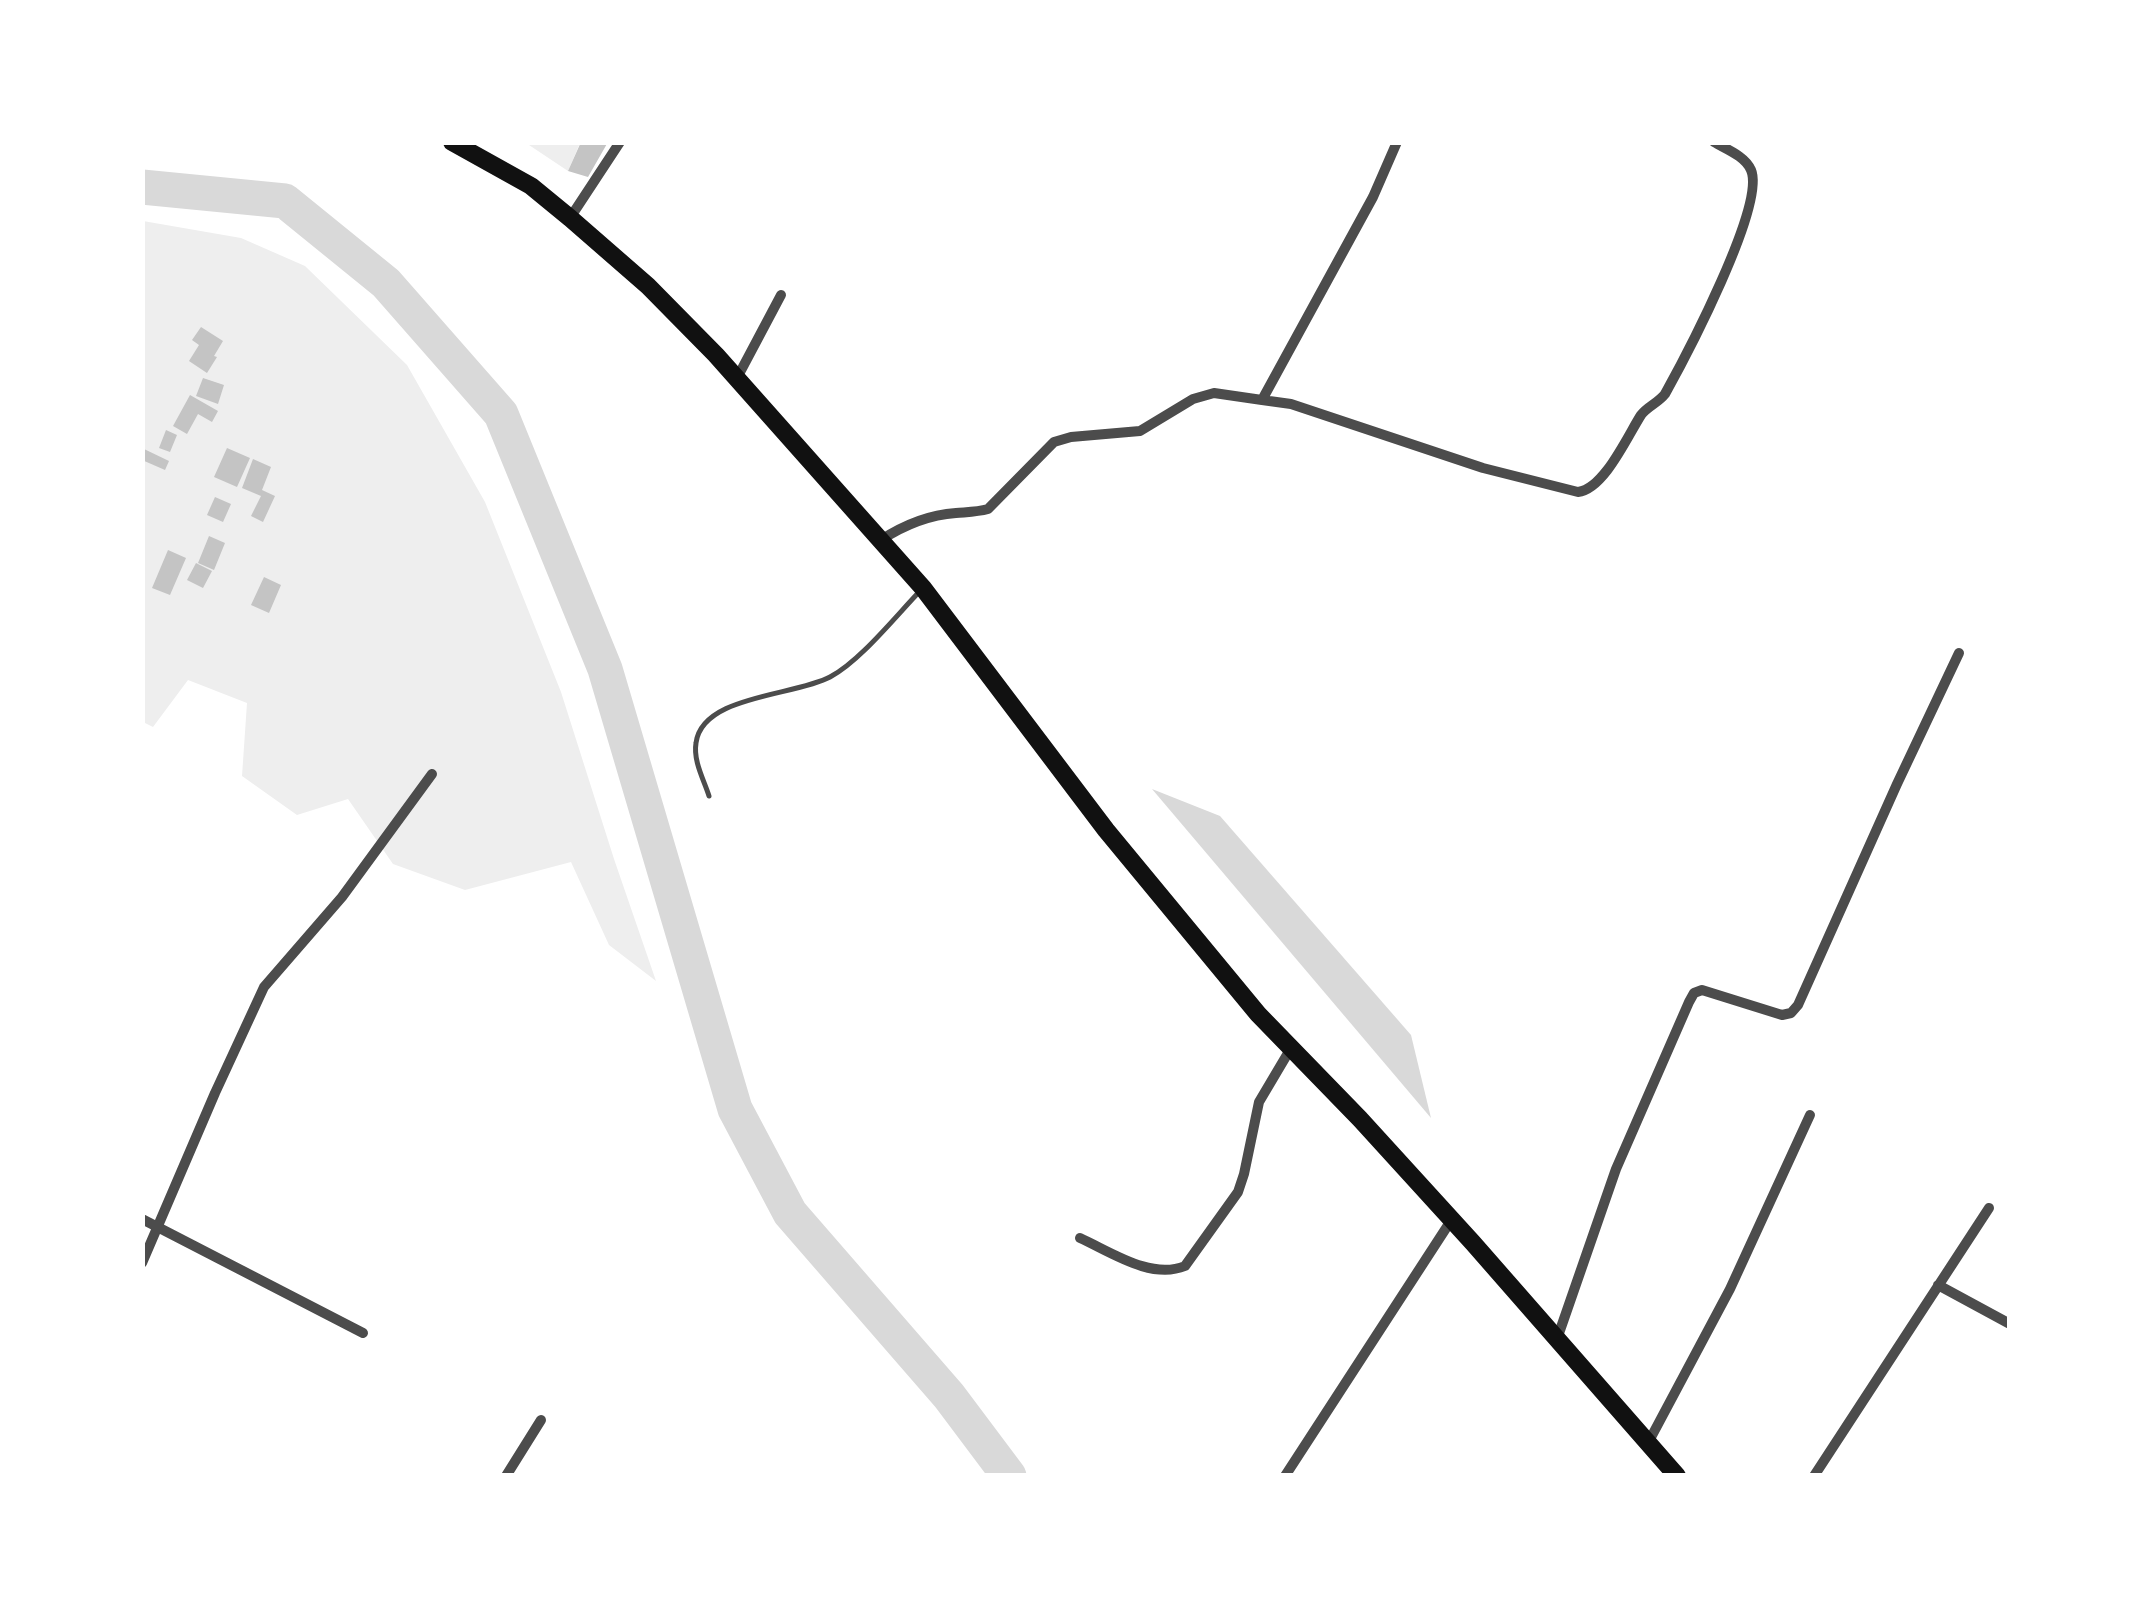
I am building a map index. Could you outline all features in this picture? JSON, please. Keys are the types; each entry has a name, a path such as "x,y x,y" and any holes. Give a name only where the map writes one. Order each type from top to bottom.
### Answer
{"highway":[{"path":"452,142 530,186 570,218 648,286 736,378 923,588 1106,830 1258,1014 1452,1219 1677,1476"}],"street":[{"path":"570,218 620,142"},
{"path":"1262,400 1372,197 1397,142"},
{"path":"881,540 911,522 988,509 1054,442 1140,431 1193,399 1214,393 1291,404 1483,468 1578,492 1588,491 1599,482 1640,415 1660,402 1729,268 1753,189 1751,170 1740,157 1714,142"},
{"path":"736,378 780,295"},
{"path":"1557,1339 1616,1169 1688,1002 1702,990 1782,1015 1798,1006 1959,652"},
{"path":"142,1263 264,987 342,897 432,774"},
{"path":"1080,1238 1138,1265 1166,1270 1185,1266 1238,1192 1260,1102 1291,1048"},
{"path":"1648,1443 1730,1289 1810,1116"},
{"path":"1814,1476 1989,1208"},
{"path":"142,1219 363,1333"},
{"path":"1285,1476 1452,1219"},
{"path":"1938,1285 2010,1324"},
{"path":"506,1476 541,1420"}],"lane":[{"path":"709,796 696,758 699,732 708,720 739,703 833,676 923,588"}],"shaded area":[{"path":"580,142 568,171 526,143"},
{"path":"143,221 241,238 305,266 407,365 485,502 561,692 656,981 609,945 571,862 465,890 393,864 348,799 297,815 242,776 247,703 188,680 153,727 143,722"},
{"path":"1152,789 1220,816 1411,1035 1431,1118"}],"building":[{"path":"581,142 608,142 588,177 568,171"},
{"path":"201,327 223,341 207,373 189,361 199,345 192,340"},
{"path":"203,378 224,385 218,404 196,396"},
{"path":"190,395 218,411 212,422 198,414 187,434 173,426"},
{"path":"166,430 177,435 170,452 159,448"},
{"path":"227,448 250,458 237,487 214,477"},
{"path":"144,449 169,461 165,470 142,460"},
{"path":"253,459 271,467 262,490 275,496 263,522 251,516 261,496 242,488"},
{"path":"215,497 231,504 223,522 207,515"},
{"path":"209,536 225,543 214,570 198,563"},
{"path":"168,550 186,558 170,595 152,588"},
{"path":"196,563 212,571 203,588 187,580"},
{"path":"264,577 281,585 269,613 251,605"}],"waterway":[{"path":"142,187 285,201 386,283 501,414 605,669 735,1109 790,1213 949,1396 1009,1476"}]}
